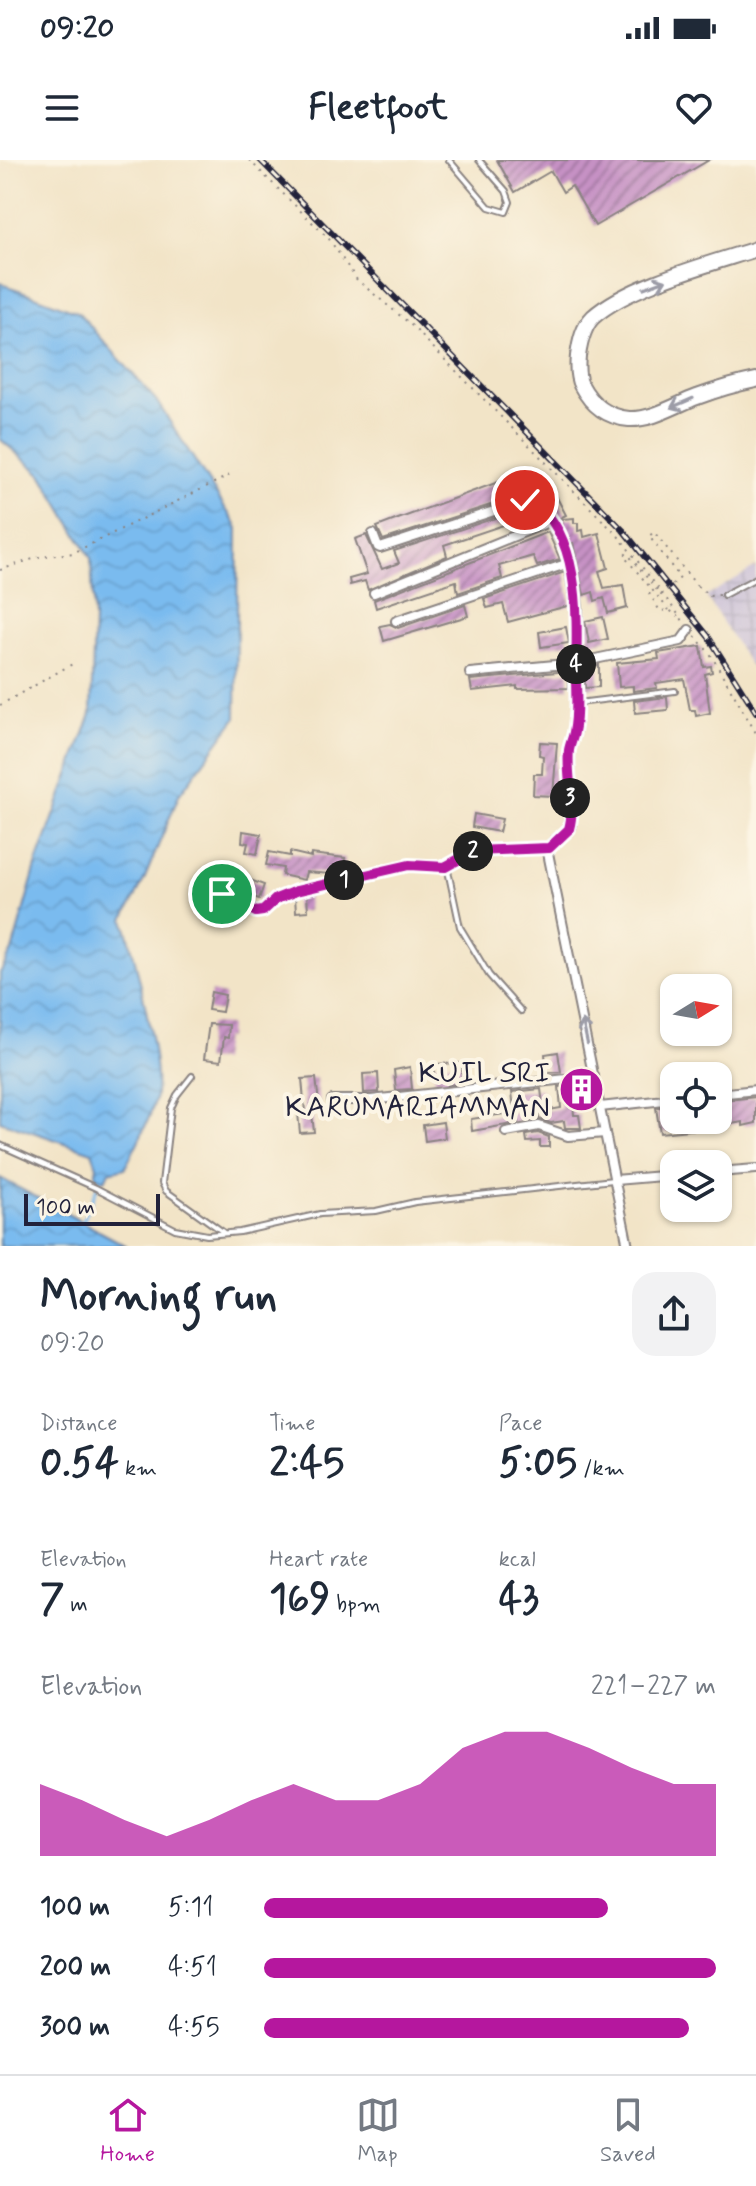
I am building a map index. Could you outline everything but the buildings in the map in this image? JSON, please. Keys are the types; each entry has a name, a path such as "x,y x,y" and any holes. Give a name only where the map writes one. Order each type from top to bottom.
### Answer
{"main road":[{"path":"756,249 637,291 592,318 583,331 577,365 579,381 588,397 611,415 629,419 649,417 698,396 756,380"}],"street":[{"path":"373,534 380,548 531,499 551,521 569,563 578,607 575,730 569,750 571,825 549,848 628,1246"},
{"path":"374,593 551,521"},
{"path":"396,621 569,563"},
{"path":"470,673 576,663 681,641 689,630"},
{"path":"332,1100 371,1100 594,1076"},
{"path":"732,1093 756,1090"},
{"path":"600,1107 660,1101"},
{"path":"506,1132 539,1126 568,1136 605,1133"},
{"path":"732,1171 756,1169"},
{"path":"615,1180 660,1176"}],"lane":[{"path":"449,160 489,207 506,212 510,202 506,191 479,160"},
{"path":"724,595 756,578"},
{"path":"576,704 675,691"},
{"path":"204,890 222,894 256,912 296,891 409,865 447,866 474,851 549,848"},
{"path":"447,866 460,927 489,975 521,1011"},
{"path":"192,1076 171,1108 162,1183 166,1191 225,1234"},
{"path":"0,1145 96,1188 175,1229 192,1234 225,1234 320,1214 376,1211 415,1202 615,1180"}],"path":[{"path":"249,160 329,239 357,280 409,323 620,538 711,655 756,733"},
{"path":"0,570 39,557 73,553 230,475"},
{"path":"679,616 669,610 624,556 627,553 661,595 680,578 649,536 654,532 697,586 710,596 724,595"},
{"path":"649,593 660,611 669,610"},
{"path":"0,705 74,663"}],"shaded area":[{"path":"756,567 756,675 706,596"}],"water":[{"path":"0,283 78,312 156,400 238,528 236,718 179,795 144,880 124,919 146,1011 155,1064 155,1100 125,1168 109,1172 105,1180 95,1177 97,1166 92,1152 0,1121 0,973 12,951 36,866 91,714 94,619 91,558 41,474 0,439"},
{"path":"0,1178 127,1246 0,1246"}],"waterway":[{"path":"82,1224 100,1180"}],"railway":[{"path":"260,160 623,530 708,636 756,712"}],"place":[{"name":"KUIL SRI KARUMARIAMMAN","path":"581,1090"}],"route":[{"path":"222,894 256,912 263,911 276,899 296,891 409,865 445,867 474,851 549,848 569,829 569,750 575,730 578,607 575,583 566,551 554,525 539,505 531,499 525,500"}]}
